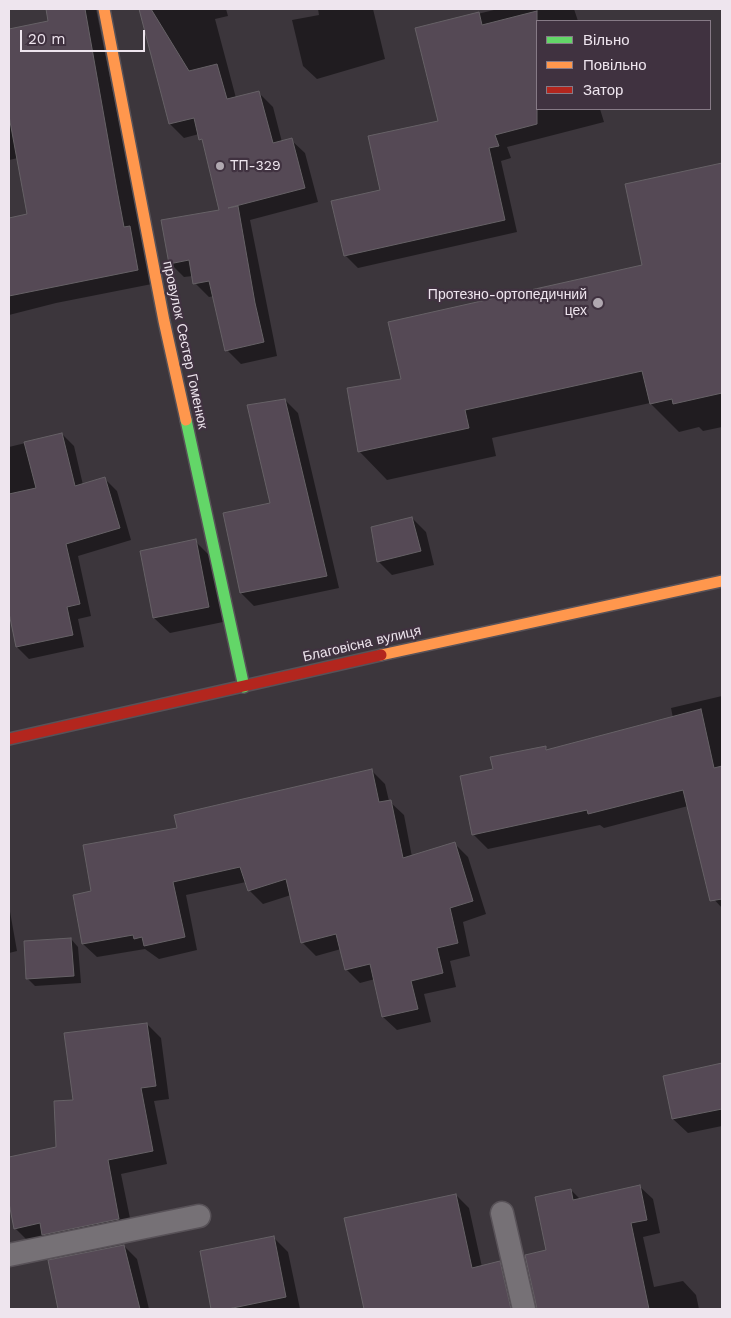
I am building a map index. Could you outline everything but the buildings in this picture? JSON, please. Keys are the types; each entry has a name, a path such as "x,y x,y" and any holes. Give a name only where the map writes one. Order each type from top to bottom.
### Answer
{"main road":[{"name":"провулок Сестер Гоменюк","path":"104,9 164,321 244,687"},
{"name":"Благовісна вулиця","path":"9,739 613,603 722,581"}],"lane":[{"path":"502,1213 524,1309"},
{"path":"9,1255 199,1216"}],"traffic: fast":[{"path":"186,420 244,687"}],"traffic: slow":[{"path":"104,9 164,321 186,420"},
{"path":"381,655 722,581"}],"traffic: jam":[{"path":"9,739 381,655"}],"place":[{"name":"ТП-329","path":"220,166"},
{"name":"Протезно-ортопедичний цех","path":"598,303"}]}
